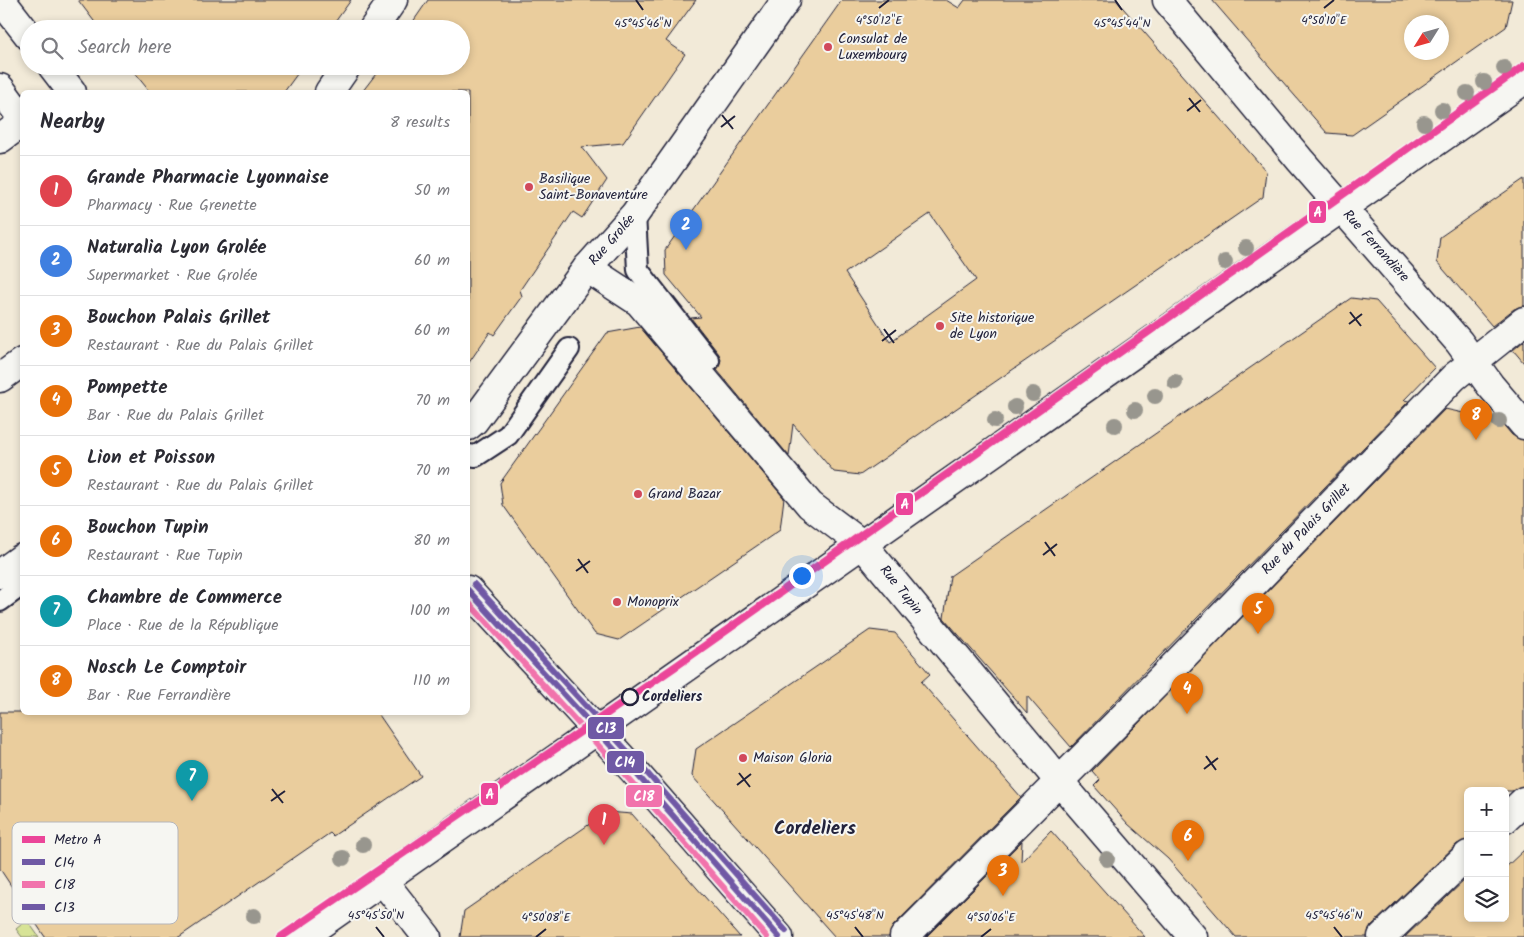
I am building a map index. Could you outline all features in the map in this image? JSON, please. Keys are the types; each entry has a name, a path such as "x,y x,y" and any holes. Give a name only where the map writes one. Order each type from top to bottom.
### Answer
{"street":[{"path":"1,0 20,24"},
{"path":"379,20 393,0"},
{"name":"Rue Ferrandière","path":"1167,0 1341,208 1459,342 1524,426"},
{"name":"Rue Grolée","path":"470,424 587,268 635,214 772,7"},
{"path":"59,75 70,90"},
{"path":"330,90 341,75"},
{"path":"302,937 864,545 1524,80"},
{"path":"0,88 20,115"},
{"path":"0,139 20,124"},
{"name":"Rue Tupin","path":"587,268 639,302 810,505 864,545 1059,781 1193,937"},
{"name":"Rue du Palais Grillet","path":"904,937 1454,377 1524,321"},
{"path":"0,378 20,363"},
{"path":"0,574 20,559"},
{"path":"470,592 597,731 779,937"},
{"path":"1509,815 1524,801"},
{"path":"1382,937 1464,859"},
{"path":"383,881 427,937"}],"lane":[{"path":"635,214 638,270 709,361"},
{"path":"470,456 476,456 508,435 569,348"},
{"path":"0,601 20,586"}],"green space":[{"path":"22,924 30,924 39,937 22,937 16,929"}],"building":[{"path":"78,0 351,0 337,20 93,20"},
{"name":"Basilique Saint-Bonaventure","path":"428,0 696,0 666,41 685,54 623,143 582,147 607,180 582,218 573,212 520,290 522,296 494,335 490,332 470,361 470,90 364,90 375,75 470,75 470,20 414,20"},
{"path":"842,0 946,0 959,8 965,0 1116,0 1266,171 1263,197 860,475 834,472 793,424 789,456 717,370 721,360 719,354 691,318 701,317 666,275 665,250","holes":["930,214 976,280 890,342 845,273"]},
{"path":"1212,0 1512,0 1506,27 1352,135 1327,133"},
{"path":"136,75 296,75 285,90 148,90"},
{"path":"1524,179 1524,306 1514,309 1492,326 1437,262 1440,237"},
{"path":"1351,298 1376,301 1435,368 1404,400 1409,401 1071,747 1027,696 1027,713 944,618 950,576"},
{"name":"Grand Bazar","path":"640,327 784,498 780,530 619,640 595,634 503,505 500,483 607,333"},
{"path":"1524,341 1524,363 1513,350"},
{"path":"1445,409 1500,421 1512,435 1524,440 1524,786 1512,791 1509,791 1509,787 1464,787 1464,841 1457,844 1371,926 1367,937 1236,937 1168,859 1128,824 1094,786 1100,780 1092,771"},
{"path":"870,630 895,633 930,674 921,682 1021,797 893,926 889,937 835,937 692,776 696,749"},
{"path":"0,712 20,712 20,715 379,715 421,776 333,836 330,833 179,937 45,937 36,924 178,924 178,822 12,822 12,887 0,869"},
{"path":"607,812 632,814 740,937 460,937 464,911"},
{"path":"1051,831 1145,937 926,937 1022,841 1021,862"},
{"path":"1524,850 1524,937 1405,937 1464,881 1464,922 1509,922 1509,864"}],"metro line":[{"name":"A","path":"281,937 679,664 1524,66"}],"transit line":[{"name":"C13","path":"474,584 640,765 786,931"},
{"name":"C14","path":"470,592 634,771 779,937"},
{"name":"C18","path":"470,604 627,777 767,937"}],"place":[{"name":"Consulat de Luxembourg","path":"828,47"},
{"name":"Basilique Saint-Bonaventure","path":"529,187"},
{"name":"Naturalia Lyon Grolée","path":"686,250"},
{"name":"Site historique de Lyon","path":"940,326"},
{"name":"Nosch Le Comptoir","path":"1476,440"},
{"name":"Grand Bazar","path":"638,494"},
{"name":"Monoprix","path":"617,602"},
{"name":"Lion et Poisson","path":"1258,634"},
{"name":"Cordeliers","path":"630,697"},
{"name":"Pompette","path":"1187,714"},
{"name":"Maison Gloria","path":"743,758"},
{"name":"Chambre de Commerce","path":"192,801"},
{"name":"Grande Pharmacie Lyonnaise","path":"604,845"},
{"name":"Bouchon Tupin","path":"1188,861"},
{"name":"Bouchon Palais Grillet","path":"1003,896"}],"district":[{"name":"Cordeliers","path":"815,829"}]}
